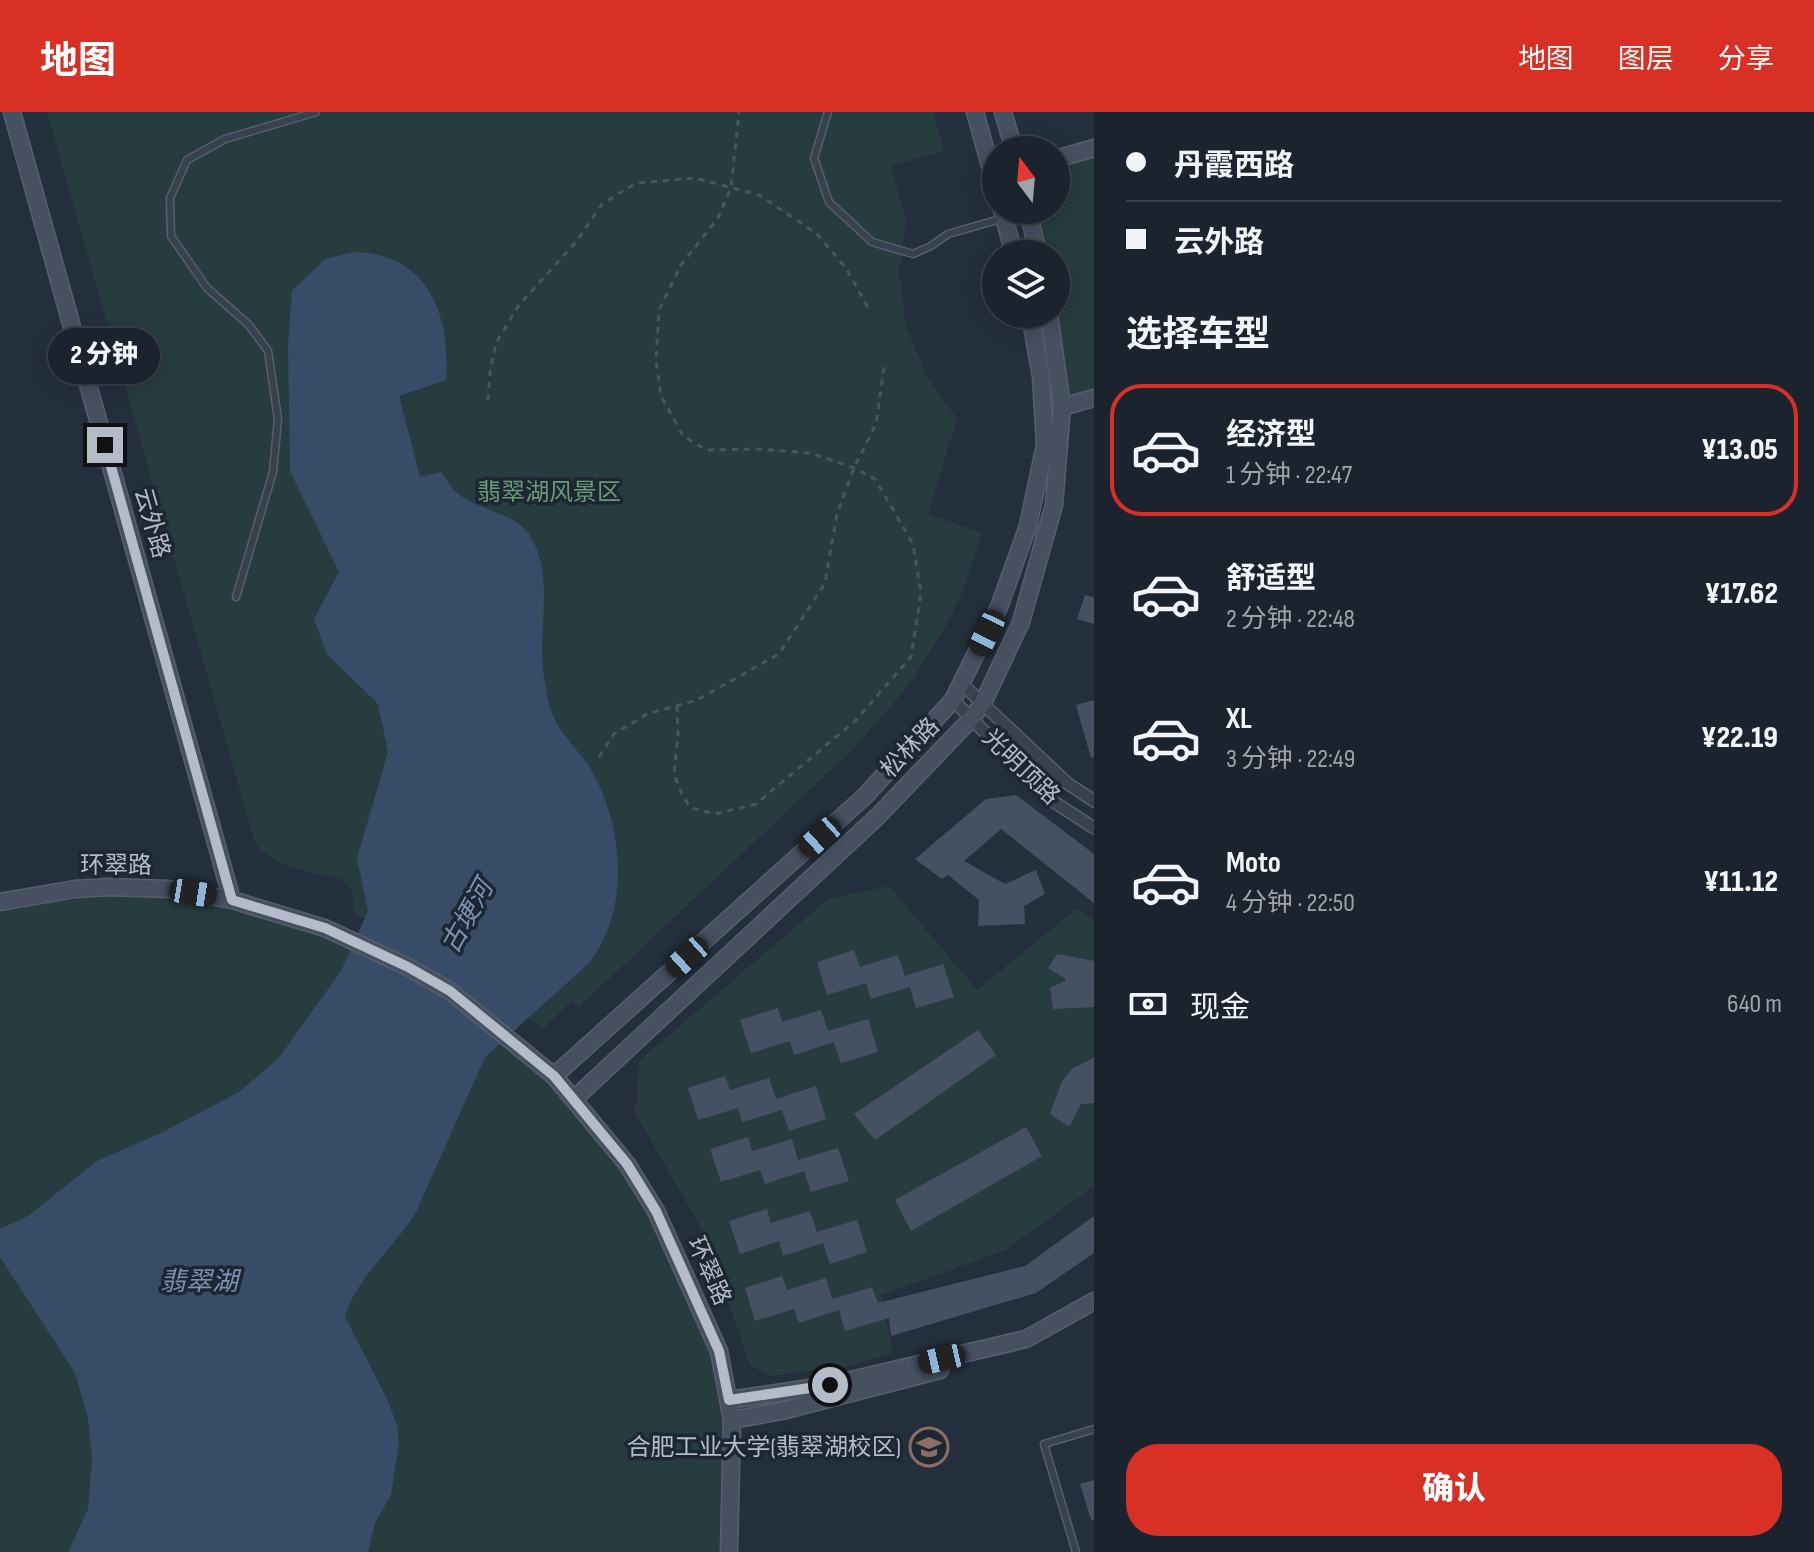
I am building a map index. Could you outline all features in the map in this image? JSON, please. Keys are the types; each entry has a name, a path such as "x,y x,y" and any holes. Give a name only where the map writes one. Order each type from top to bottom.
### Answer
{"street":[{"name":"云外路","path":"12,112 232,900"},
{"path":"975,112 983,136"},
{"path":"1003,112 1010,136"},
{"path":"1070,155 1094,148"},
{"name":"松林路","path":"554,1076 864,797 953,700 999,607 1028,526 1045,445 1041,376 1032,328"},
{"name":"松林路","path":"574,1099 877,817 983,703 1021,622 1054,505 1062,407 1051,328"},
{"path":"1062,407 1094,398"},
{"name":"光明顶路","path":"962,684 1067,783 1094,801"},
{"name":"光明顶路","path":"953,700 1054,802 1094,828"},
{"name":"环翠路","path":"0,902 75,889 169,889 232,900 325,928 408,967 450,991 554,1076 627,1164 656,1211 719,1351 732,1420 729,1552"},
{"path":"729,1400 830,1385 1026,1339 1094,1301"},
{"path":"732,1420 782,1411 1038,1345 1094,1313"}],"lane":[{"path":"236,597 273,472 278,419 268,351 249,325 207,288 171,236 170,198 187,160 225,139 316,112"},
{"path":"828,112 814,158 829,202 872,242 913,254 948,234 982,222"},
{"path":"1076,1552 1044,1444 1094,1429"}],"path":[{"path":"677,706 674,774 691,808 715,814 756,804 855,721 911,657 921,593 913,544 875,479 811,453 757,449 706,450 683,436 661,396 656,361 659,310 681,265 718,218 731,188 739,112"},
{"path":"488,400 496,343 519,305 576,242 602,204 636,183 695,178 759,195 816,233 846,268 868,308"},
{"path":"599,757 614,734 647,714 697,700 779,654 825,583 837,514 854,468 876,424 884,367"}],"green space":[{"name":"翡翠湖风景区","path":"47,112 933,112 944,151 891,166 906,221 899,273 906,327 927,376 957,419 928,514 982,533 961,595 913,679 851,751 579,1007 572,1001 544,1028 352,911 352,892 340,879 282,864 255,843"},
{"path":"1094,148 1094,398 1062,407 1057,328 1070,328 1070,240 1035,240 1031,224 1070,224 1070,155"},
{"path":"889,886 977,990 1076,909 1094,920 1094,1186 1006,1250 881,1295 893,1353 846,1367 769,1376 750,1365 704,1233 635,1113 640,1060 828,899"},
{"path":"140,887 325,928 529,1054 627,1164 719,1351 729,1400 729,1552 0,1552 0,902"}],"water":[{"name":"翡翠湖","path":"355,252 380,255 401,264 418,277 439,312 447,356 446,380 399,396 420,477 441,472 465,499 517,523 532,539 539,556 544,592 543,665 550,706 559,728 590,768 610,815 616,841 618,868 611,919 602,943 588,964 485,1057 416,1212 366,1276 350,1303 345,1317 387,1399 397,1425 399,1443 391,1495 375,1523 368,1552 68,1552 88,1509 92,1459 88,1419 75,1373 0,1257 0,1229 28,1216 97,1161 163,1132 239,1092 278,1059 341,971 368,911 357,858 388,752 378,704 327,654 314,619 339,572 290,471 288,344 292,291 325,259"}],"building":[{"path":"1085,595 1094,597 1094,624 1077,619"},
{"path":"1094,700 1094,757 1091,758 1076,705"},
{"path":"1016,795 1094,854 1094,903 1001,829 964,861 1005,884 1036,870 1045,894 1024,906 1025,924 978,926 979,900 948,875 942,879 915,859 986,799"},
{"path":"854,950 860,967 898,955 905,976 943,964 954,997 916,1008 910,987 871,999 866,983 827,995 817,962"},
{"path":"1057,954 1094,961 1094,1007 1053,1009 1050,988 1067,980 1048,968"},
{"path":"778,1008 782,1022 821,1010 828,1031 868,1019 878,1052 841,1063 834,1042 794,1055 790,1041 751,1053 740,1020"},
{"path":"978,1030 996,1055 875,1140 854,1114"},
{"path":"1094,1058 1094,1103 1081,1104 1069,1127 1050,1114 1062,1081 1073,1068"},
{"path":"725,1076 730,1090 769,1078 776,1099 816,1086 826,1119 789,1131 782,1110 742,1122 738,1108 698,1120 688,1088"},
{"path":"1026,1127 1042,1156 911,1231 895,1200"},
{"path":"748,1137 752,1151 792,1139 798,1160 838,1148 849,1181 811,1192 804,1171 765,1184 760,1170 721,1182 710,1149"},
{"path":"767,1209 771,1223 810,1211 817,1232 857,1220 867,1252 830,1264 823,1243 783,1256 779,1241 740,1254 729,1221"},
{"path":"1094,1216 1094,1253 1036,1293 891,1336 889,1318 845,1331 839,1310 799,1323 794,1309 755,1321 745,1288 782,1276 787,1290 826,1278 832,1299 872,1287 878,1303 1025,1266"},
{"path":"1094,1480 1094,1520 1091,1520 1080,1484"}],"place":[{"name":"合肥工业大学(翡翠湖校区)","path":"929,1447"}],"route":[{"path":"105,445 232,900 325,928 408,967 450,991 554,1076 627,1164 656,1211 719,1351 729,1400 830,1385"}],"water label":[{"name":"古埂河","path":"468,917"}]}
